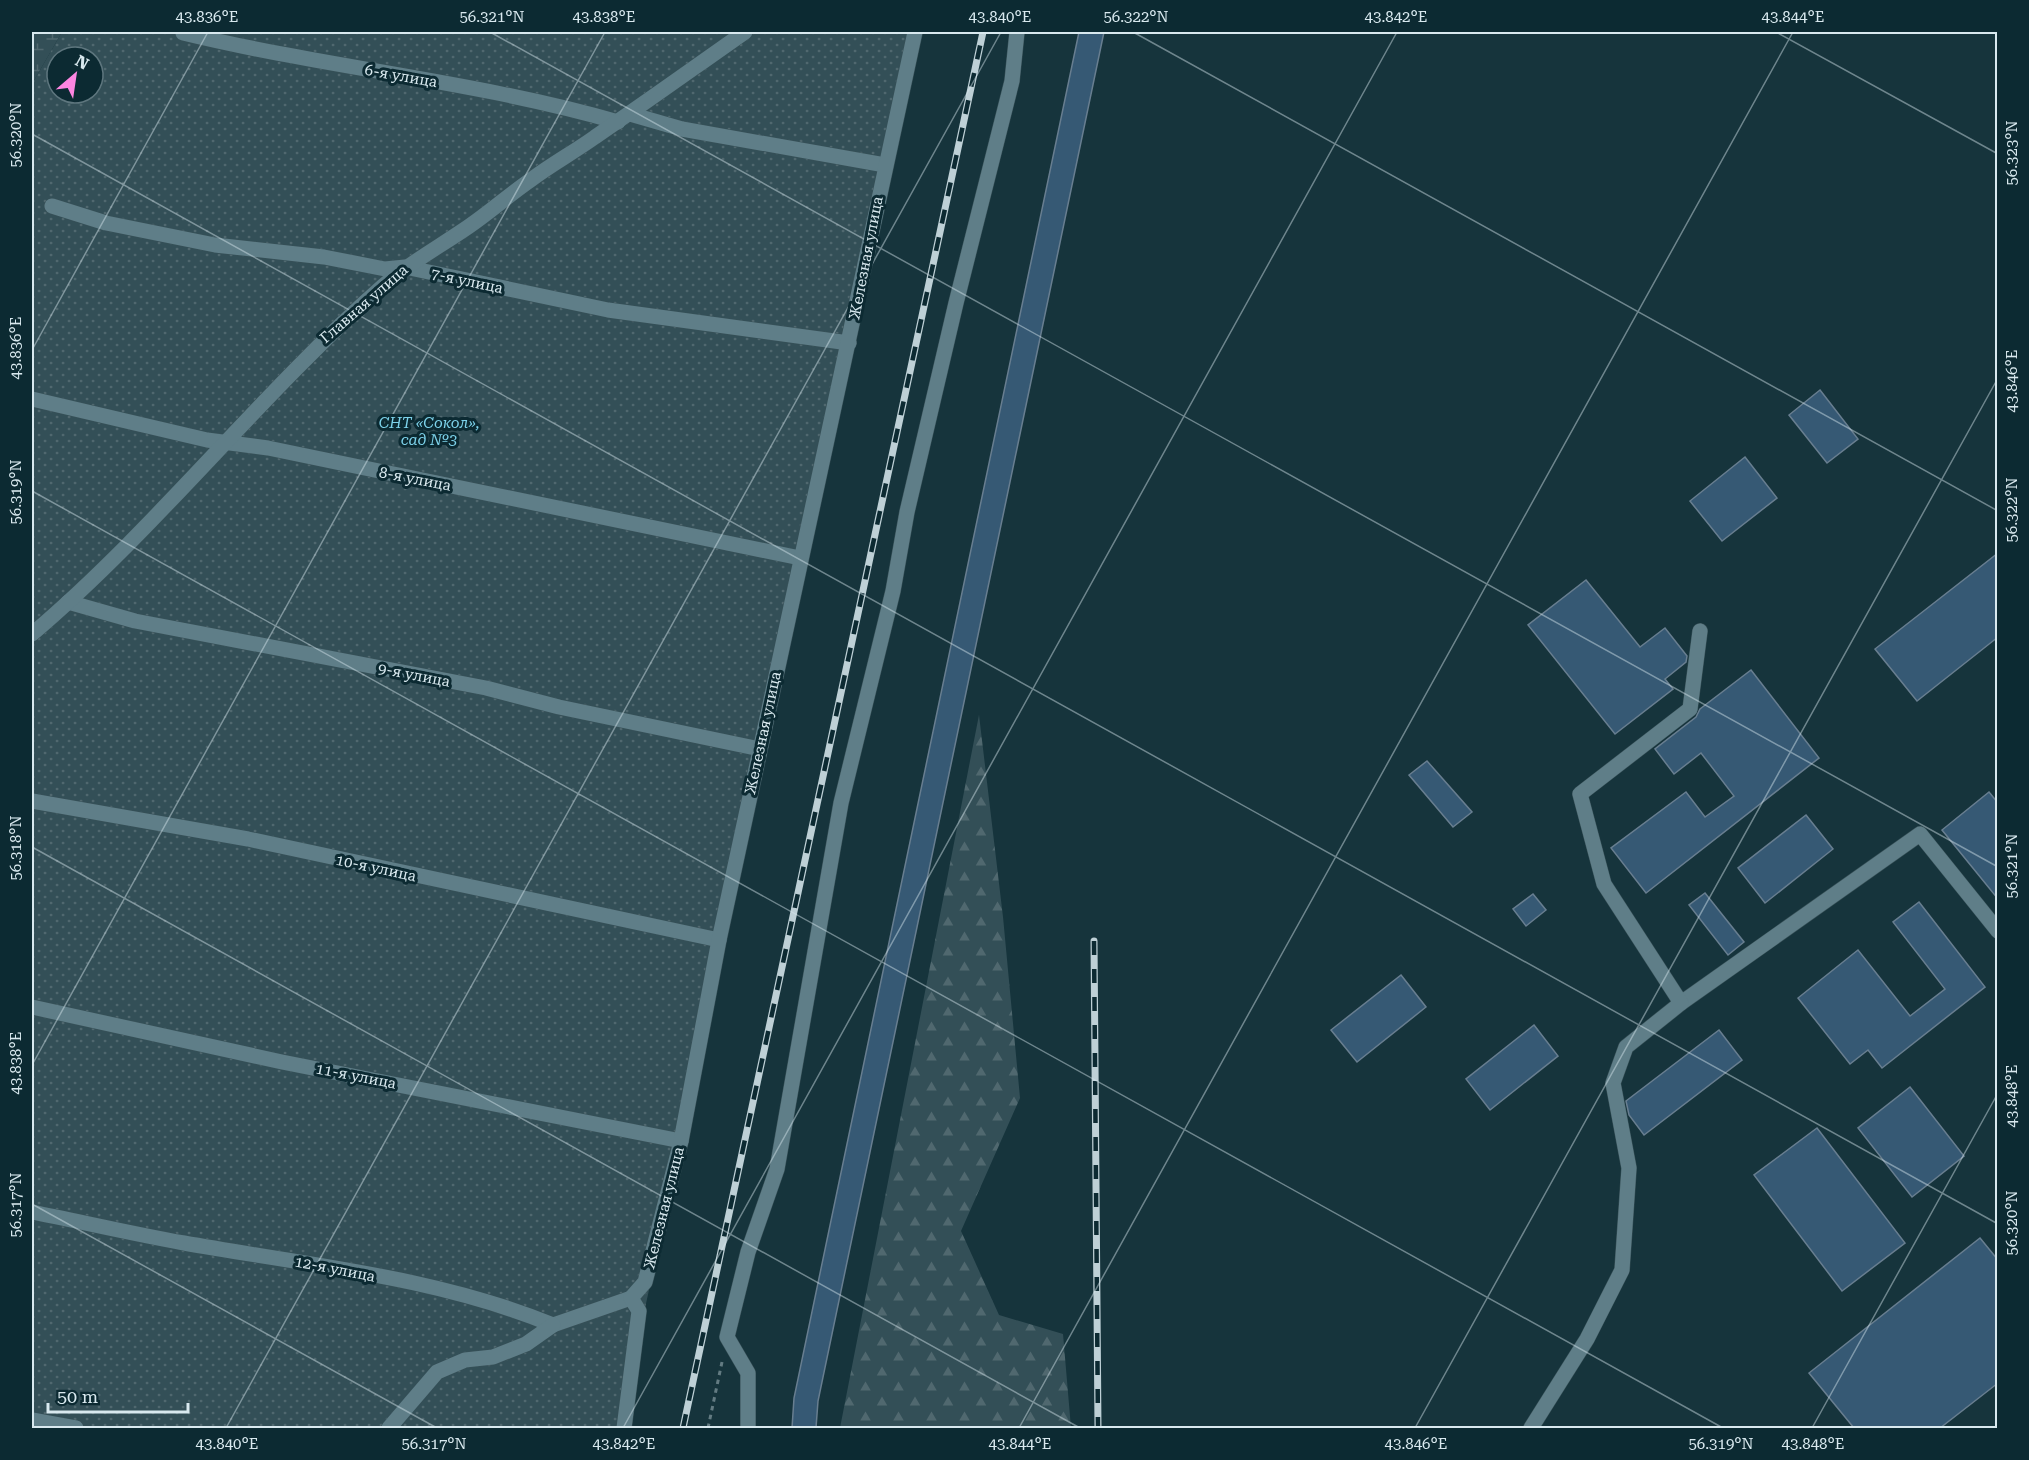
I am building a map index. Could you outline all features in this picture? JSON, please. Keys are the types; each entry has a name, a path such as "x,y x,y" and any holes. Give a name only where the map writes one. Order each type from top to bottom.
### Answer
{"street":[{"name":"Главная улица","path":"32,634 68,602 227,443 253,411 310,353 405,267 467,228 533,178 624,118 745,32"},
{"name":"Железная улица","path":"631,1298 645,1282 681,1141 719,940 915,32"},
{"path":"748,1428 748,1373 727,1337 748,1252 777,1169 841,803 893,591 907,512 956,303 1012,81 1017,32"},
{"name":"6-я улица","path":"183,33 254,51 885,165"},
{"name":"7-я улица","path":"52,206 106,223 215,244 324,257 385,269 405,267 608,310 849,343"},
{"name":"8-я улица","path":"32,399 227,443 268,448 800,558"},
{"name":"9-я улица","path":"68,602 135,621 486,688 558,707 760,749"},
{"path":"1681,1003 1604,884 1580,794 1690,709 1700,631"},
{"name":"10-я улица","path":"32,801 248,839 719,940"},
{"path":"1532,1428 1587,1338 1622,1269 1629,1168 1613,1083 1626,1047 1681,1003 1920,834 1998,932"},
{"name":"11-я улица","path":"32,1007 282,1062 681,1141"},
{"name":"12-я улица","path":"32,1212 183,1243 300,1261 438,1290 516,1310 553,1325"},
{"path":"389,1428 437,1372 465,1360 494,1357 526,1344 553,1325 631,1298 639,1311 624,1428"},
{"path":"32,1420 75,1428"}],"path":[{"path":"708,1428 727,1337"}],"green space":[{"path":"32,32 62,32 54,45 45,45 45,61 32,84"},
{"name":"СНТ «Сокол», сад №3","path":"62,32 922,32 619,1428 32,1428 32,84 45,61 45,105 105,105 105,45 54,45"},
{"path":"979,715 1003,917 1020,1098 961,1231 999,1315 1063,1334 1071,1428 840,1428"}],"building":[{"path":"1079,32 1104,32 818,1401 816,1428 792,1428 794,1398"},
{"path":"1820,390 1858,439 1827,463 1789,415"},
{"path":"1745,457 1777,498 1722,541 1690,501"},
{"path":"1998,553 1998,637 1917,701 1875,649"},
{"path":"1586,580 1640,647 1665,628 1687,656 1686,662 1665,679 1673,689 1615,734 1528,625"},
{"path":"1751,670 1819,758 1646,893 1611,848 1686,792 1705,817 1734,796 1701,753 1674,774 1655,749 1696,717 1700,709"},
{"path":"1427,761 1472,812 1453,827 1409,775"},
{"path":"1989,792 1998,803 1998,899 1942,830"},
{"path":"1806,815 1833,849 1765,903 1738,868"},
{"path":"1705,893 1744,942 1728,955 1689,905"},
{"path":"1533,894 1546,910 1526,926 1513,909"},
{"path":"1919,902 1985,987 1882,1068 1868,1050 1850,1064 1798,998 1858,950 1910,1016 1945,989 1893,922"},
{"path":"1401,975 1426,1007 1357,1062 1331,1030"},
{"path":"1534,1025 1558,1056 1490,1110 1466,1079"},
{"path":"1719,1030 1742,1060 1644,1135 1629,1115 1626,1101"},
{"path":"1910,1087 1964,1156 1912,1197 1858,1128"},
{"path":"1817,1128 1905,1243 1842,1291 1754,1175"},
{"path":"1980,1238 1998,1260 1998,1383 1940,1428 1854,1428 1809,1373"}],"railway":[{"path":"683,1428 983,32"},
{"path":"1094,941 1098,1428"}]}
